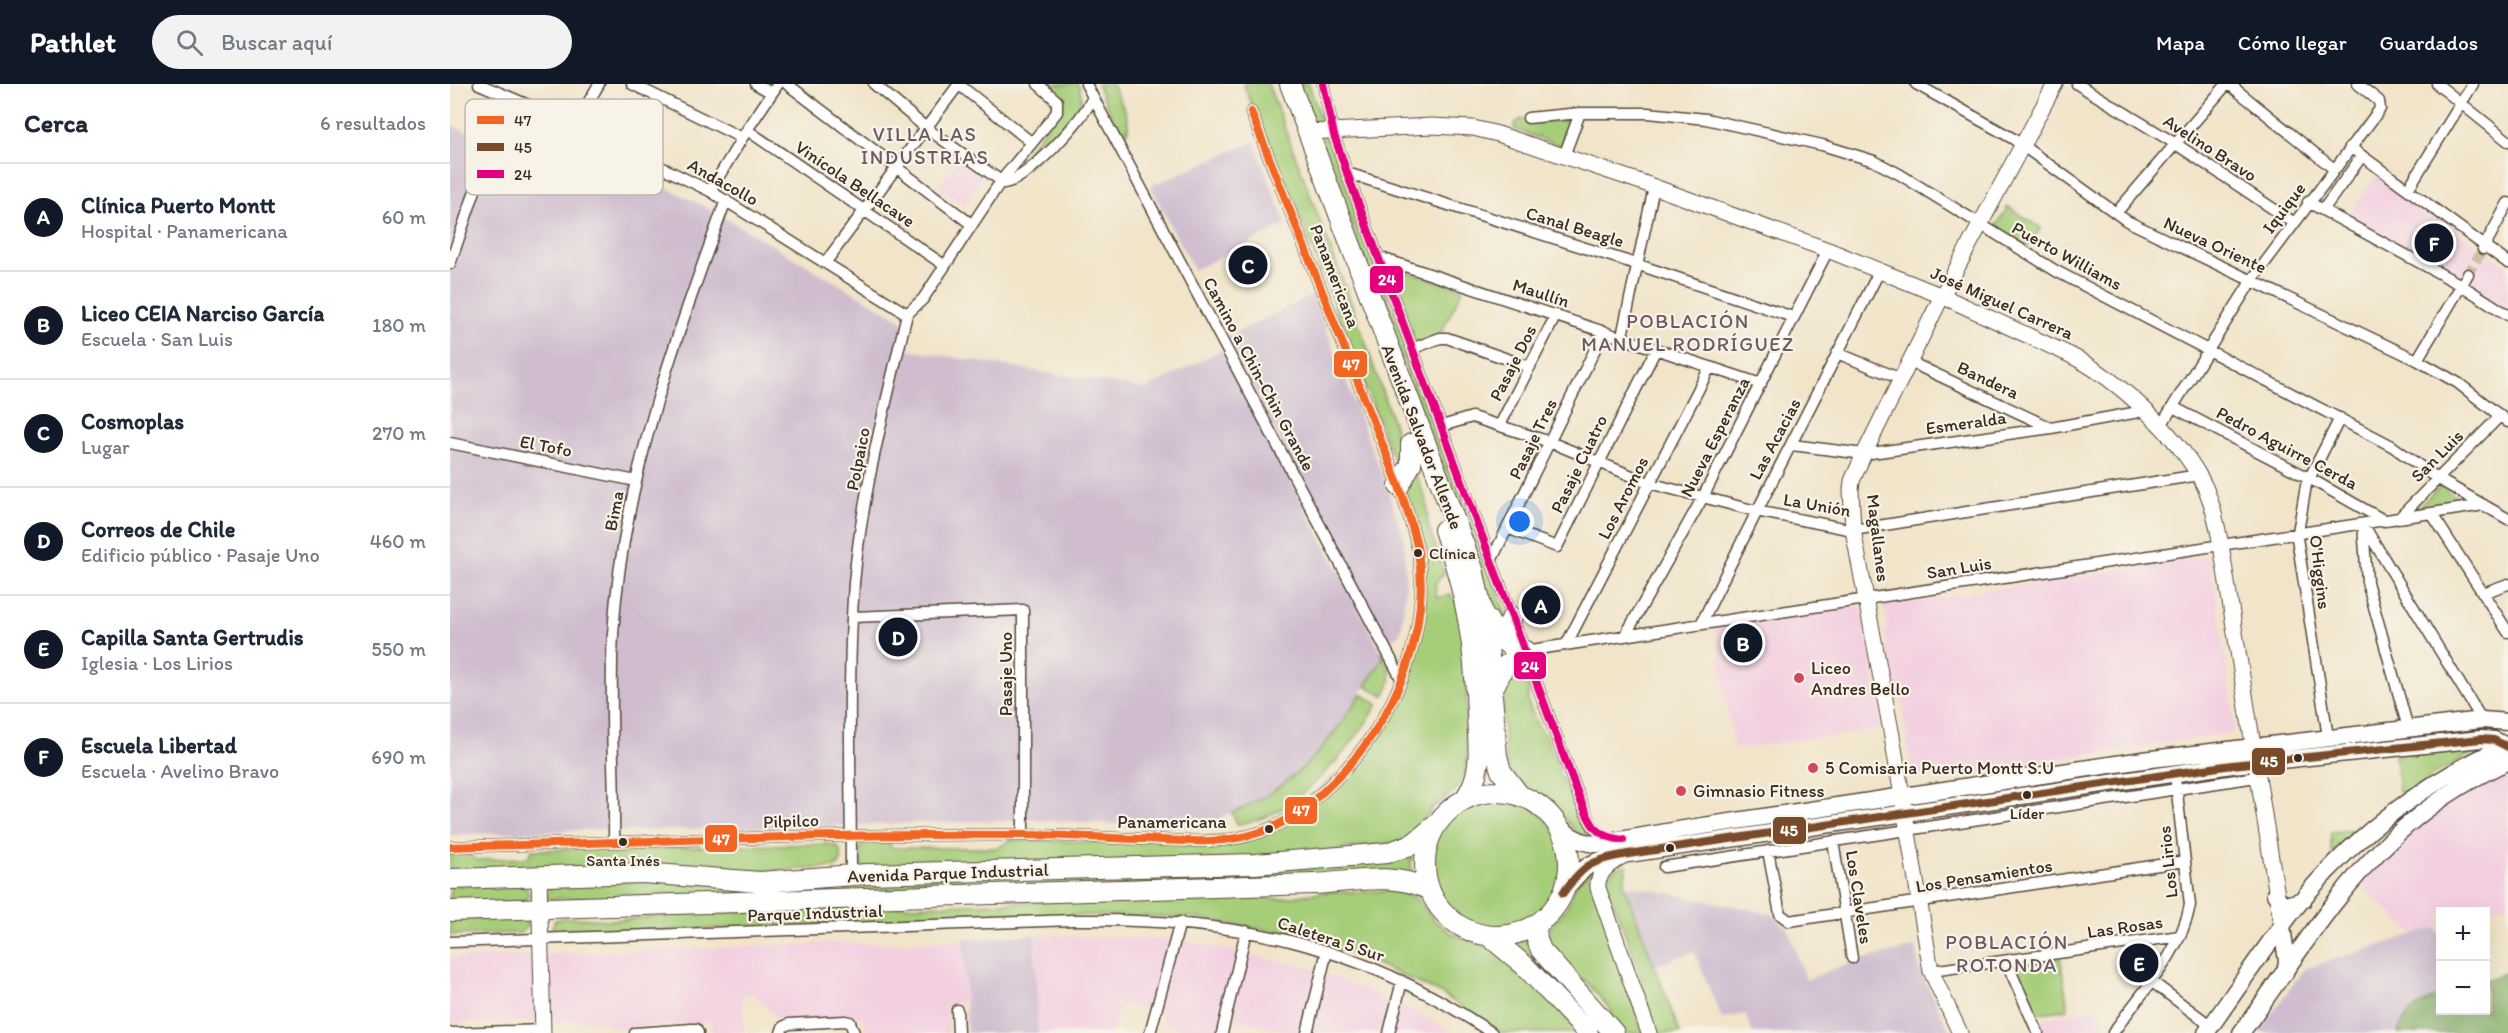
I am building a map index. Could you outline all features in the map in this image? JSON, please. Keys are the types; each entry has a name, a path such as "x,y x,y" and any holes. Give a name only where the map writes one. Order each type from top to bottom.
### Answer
{"highway":[{"name":"Avenida Salvador Allende","path":"1276,84 1460,576 1471,625 1476,677 1479,763 1478,776 1465,799"},
{"name":"Avenida Salvador Allende","path":"1290,84 1473,569 1482,602 1492,690 1495,747 1499,765 1505,777 1520,796"},
{"path":"1399,486 1411,464 1412,444"},
{"path":"1482,602 1491,627 1503,642 1525,651"},
{"path":"1491,627 1498,630 1507,629 1512,617"},
{"path":"1492,690 1504,667 1525,651"},
{"path":"1492,792 1520,796 1534,802 1555,821 1563,834 1570,857 1569,875 1563,893 1556,906 1536,925 1514,934 1490,936 1470,932 1452,922 1438,907 1428,889 1424,867 1427,844 1437,824 1449,810 1465,799 1492,792"},
{"name":"Avenida Parque Industrial","path":"450,879 643,873 760,882 852,875 1191,867 1378,855 1413,844 1437,824"},
{"path":"806,901 832,893 852,875"},
{"name":"Avenida Parque Industrial","path":"450,911 806,901 1388,879 1409,882 1428,889"},
{"path":"1536,925 1537,940 1541,950 1614,1033"},
{"path":"1490,936 1524,965 1588,1033"}],"main road":[{"path":"1903,804 2175,781 2254,762 2328,737 2482,720 2508,720"},
{"path":"2408,728 2413,737 2409,746"},
{"path":"1563,893 1579,871 1590,862 1626,847 1748,825 2254,762 2409,746 2486,739 2507,750"},
{"path":"2209,1029 2302,900 2355,844 2410,799 2460,768 2507,750"},
{"path":"2241,1033 2350,884 2394,836 2507,750"},
{"path":"1555,821 1572,837 1588,843 1626,847 1731,838 1748,825"},
{"path":"2275,894 2286,905 2302,900"},
{"path":"2282,927 2287,961 2285,973"}],"street":[{"name":"Andacollo","path":"479,84 512,99"},
{"path":"590,99 599,84"},
{"name":"Vinícola Bellacave","path":"632,84 745,134 864,210 944,265"},
{"path":"710,191 775,88 756,84"},
{"path":"787,84 971,224"},
{"path":"874,84 926,128 1001,182 1009,182 1017,178 1051,149 1083,116 1093,97"},
{"path":"825,263 958,84 1031,142"},
{"name":"Polpaico","path":"852,875 850,738 856,566 876,446 907,314 923,299 1001,182 1057,112 1057,102 1038,84"},
{"name":"Camino a Chin-Chin Grande","path":"1086,84 1402,680"},
{"path":"1323,84 1332,130 1347,173 1414,348 1559,744 1593,827 1626,847 1602,873 1597,883 1649,1033"},
{"name":"Nueva Oriente","path":"1916,84 2023,146 2139,228 2417,360 2458,383 2504,419"},
{"name":"Magallanes","path":"1960,1033 1931,971 1853,530 1852,481 1942,296 2055,84"},
{"name":"Avelino Bravo","path":"2078,84 2176,144 2293,222"},
{"path":"2116,213 2228,84 2334,169"},
{"name":"Iquique","path":"2160,427 2252,280 2293,222 2380,109 2380,104 2358,84"},
{"path":"2437,84 2508,141"},
{"path":"2408,189 2473,84"},
{"name":"Panamericana","path":"1096,838 1218,841 1252,835 1285,821 1316,800 1361,750 1386,715 1402,680 1416,632 1420,587 1419,559 1414,532 1399,486 1251,112"},
{"path":"1564,156 1580,113"},
{"name":"Puerto Williams","path":"1528,118 1580,113 1647,113 1690,117 1832,147 1863,157 1899,174 2056,271 2392,446 2438,479 2508,519"},
{"name":"José Miguel Carrera","path":"1308,132 1432,126 1473,128 1498,134 1654,187 1880,270 2081,360 2115,384 2160,427 2186,457 2199,476 2213,509 2221,545 2282,927"},
{"path":"2350,147 2484,248 2508,263"},
{"name":"Iquique","path":"2323,210 2362,156"},
{"name":"Andacollo","path":"663,168 726,200 907,314"},
{"name":"Canal Beagle","path":"1347,173 1636,264 1793,317"},
{"path":"1622,336 1654,187"},
{"path":"450,264 474,195"},
{"name":"Bima","path":"614,842 610,719 613,632 624,544 636,481 673,345 726,200"},
{"path":"2308,202 2461,285 2508,315"},
{"path":"2484,248 2508,203"},
{"name":"Nueva Esperanza","path":"1625,636 1704,497 1828,250"},
{"name":"Maullín","path":"1378,257 1622,336 1761,384"},
{"name":"Las Acacias","path":"1701,624 1756,511 1792,445 1880,270"},
{"path":"2417,360 2468,274"},
{"name":"Pasaje Dos","path":"1500,425 1556,315"},
{"name":"Pasaje Tres","path":"1491,561 1604,331"},
{"path":"1414,348 1440,338 1447,338 1530,367"},
{"name":"Pasaje Cuatro","path":"1507,528 1556,547 1656,349"},
{"path":"1837,353 1901,379"},
{"name":"Bandera","path":"1910,362 2051,428"},
{"name":"Los Aromos","path":"1566,645 1710,367"},
{"name":"Pedro Aguirre Cerda","path":"2173,407 2385,520"},
{"name":"Esmeralda","path":"1792,445 1864,454 2051,428 2144,411"},
{"name":"La Unión","path":"1442,426 1473,417 1550,442 1649,483 1756,511 1853,530 2199,476"},
{"name":"O'Higgins","path":"2328,737 2297,533 2309,478 2340,418"},
{"name":"San Luis","path":"2398,519 2504,419"},
{"name":"El Tofo","path":"450,443 636,481"},
{"name":"San Luis","path":"1525,651 2484,505"},
{"path":"2432,514 2508,632"},
{"path":"2363,524 2482,720"},
{"path":"2363,524 2367,582 2408,728"},
{"path":"2483,593 2508,584"},
{"name":"Pasaje Uno","path":"853,617 1023,610 1023,835"},
{"path":"1664,867 1907,830 2175,781"},
{"name":"Los Lirios","path":"2113,1033 2180,936 2190,905 2175,781"},
{"name":"Pilpilco","path":"450,847 851,837 1023,835 1096,838"},
{"name":"Los Claveles","path":"1833,841 1852,958"},
{"name":"Los Pensamientos","path":"1768,851 1780,914 1789,921 2185,861"},
{"path":"452,1033 543,1031 539,876"},
{"name":"Parque Industrial","path":"450,942 1074,920 1137,919 1180,922"},
{"path":"1150,1033 1180,922"},
{"name":"Caletera 5 Sur","path":"1180,922 1246,931 1327,951 1365,964 1402,981 1492,1033"},
{"path":"1222,1033 1246,931"},
{"name":"Las Rosas","path":"1931,971 2180,936"},
{"path":"1307,1033 1327,951"},
{"path":"2006,961 2038,1033"},
{"path":"1389,1033 1402,981"},
{"path":"2151,981 2209,1029"},
{"path":"957,1010 958,1033"},
{"path":"1470,1033 1473,1020"},
{"path":"782,1030 789,1024 850,1022 855,1033"},
{"path":"635,1033 697,1031"}],"shaded area":[{"path":"450,125 465,131 465,195 663,195 663,186 708,208 911,326 908,350 1146,389 1221,350 1383,658 1329,738 1292,779 1259,802 1222,816 1225,826 1172,827 1030,820 622,831 605,829 450,835"},
{"path":"1254,142 1286,225 1194,270 1150,186"},
{"path":"958,159 982,177 964,205 938,188"},
{"path":"2379,173 2508,268 2508,309 2464,281 2346,218"},
{"path":"1313,295 1404,538 1406,587 1401,628 1398,636 1385,642 1227,337"},
{"path":"2208,556 2211,558 2235,727 2231,733 1913,780 1910,778 1910,762 1901,700 1894,692 1884,606"},
{"name":"Liceo Andres Bello","path":"1862,606 1882,729 1734,749 1715,628"},
{"path":"2508,775 2508,904 2490,909 2490,907 2436,907 2436,927 2414,934 2358,883 2375,863 2432,814 2465,795"},
{"path":"1624,886 1772,914 1788,928 1806,980 1855,961 1916,947 1919,969 1951,1033 1753,1033 1745,1014 1722,1019 1694,951 1655,966"},
{"path":"2436,929 2436,997 2418,1006 2406,1016 2398,1033 2258,1033 2304,969"},
{"path":"1034,935 1182,940 1312,968 1403,1006 1455,1033 1299,1033 1233,1020 1229,1033 1206,1033 1161,1024 1163,1014 1121,1004 1111,1033 967,1033 965,1002 946,1005 949,1033 865,1033 864,1017 780,1020 752,993 742,994 744,1033 713,1033 710,1022 613,1028 597,1020 450,1023 450,958 831,943 883,944"},
{"path":"1034,935 1038,1033 967,1033 964,939"},
{"path":"2100,1008 2105,1033 2045,1033 2039,1019"}],"green space":[{"path":"1043,84 1078,84 1081,103 1062,133 1042,154 1013,177 1009,173 1058,113"},
{"path":"1097,84 1112,84 1127,117 1128,130 1125,137 1110,113"},
{"path":"1243,84 1268,84 1357,318 1406,461 1399,474 1297,209"},
{"path":"1297,84 1309,84 1321,121 1316,125"},
{"path":"1522,119 1570,121 1572,123 1560,146 1514,129 1515,123"},
{"path":"1319,138 1328,138 1508,620 1495,622 1470,538"},
{"path":"2008,207 2041,228 2028,247 1996,226"},
{"path":"1391,267 1463,289 1440,335 1416,343 1388,271"},
{"path":"1415,471 1427,503 1428,525 1444,573 1435,584 1437,598 1450,594 1459,606 1466,640 1467,753 1465,775 1457,789 1432,808 1418,828 1402,842 1248,860 863,867 859,852 863,842 888,842 892,848 999,848 1009,840 1100,842 1263,835 1366,751 1395,707 1409,676 1424,606 1404,489"},
{"path":"2440,486 2465,503 2415,511 2416,509"},
{"path":"1381,651 1390,674 1389,684 1383,696 1366,686 1383,658"},
{"path":"1521,664 1528,686 1528,702 1537,725 1546,736 1562,779 1589,837 1577,833 1551,804 1525,789 1506,764 1503,718 1506,678"},
{"path":"1361,694 1378,704 1336,761 1299,796 1279,810 1258,820 1237,824 1232,813 1254,803 1291,778 1321,749"},
{"path":"2481,747 2404,795 2399,792 2395,755"},
{"path":"1496,797 1522,802 1543,817 1558,838 1563,864 1558,890 1543,911 1522,926 1496,931 1470,926 1449,911 1434,890 1429,864 1434,838 1449,817 1470,802"},
{"path":"2354,830 2355,835 2336,852 2331,851 2331,832"},
{"path":"827,844 837,846 840,851 841,860 836,867 738,873 659,868 636,863 584,868 450,873 450,852 469,852 471,857 477,860 523,858 528,857 532,850"},
{"path":"1413,848 1411,863 1413,878 845,891 854,882"},
{"path":"1627,865 1624,886 1680,1033 1653,1033 1640,997 1643,982 1613,901 1603,891 1604,876"},
{"path":"1600,867 1642,1033 1625,1033 1616,1025 1610,1009 1585,980 1576,978 1547,945 1550,928 1567,907 1578,881"},
{"path":"643,881 838,884 831,889 736,892 713,895 548,899 547,897 553,885"},
{"path":"450,885 525,886 529,895 527,901 450,907"},
{"path":"1399,891 1417,899 1435,921 1451,933 1501,952 1581,1033 1503,1033 1442,994 1355,954 1286,933 1188,917 1084,915 561,934 555,933 552,928 555,920 569,918 615,920 666,914 1236,895 1280,899 1323,892"},
{"path":"524,917 528,926 521,933 450,935 450,918"},
{"path":"1528,939 1605,1033 1595,1033 1508,944"},
{"path":"2060,956 2068,1009 2035,1014 2014,965"},
{"path":"2504,973 2508,974 2508,1033 2398,1033 2409,1014 2436,997 2436,1015 2490,1015 2490,978"}],"tunnel":[{"path":"2468,274 2483,249"}],"transit line":[{"name":"24","path":"1323,84 1334,135 1347,173 1579,797 1590,821 1599,831 1623,840"},
{"name":"47","path":"450,847 879,835 1037,835 1189,841 1218,840 1247,836 1273,827 1306,807 1325,790 1363,748 1380,723 1406,669 1419,611 1421,581 1418,551 1399,486 1251,112"},
{"name":"45","path":"1563,893 1583,869 1597,861 1628,854 2232,765 2481,739 2494,740 2508,747"}],"place":[{"name":"Escuela Libertad","path":"2434,243"},
{"name":"Cosmoplas","path":"1248,265"},
{"name":"Clínica","path":"1418,553"},
{"name":"Clínica Puerto Montt","path":"1541,605"},
{"name":"Correos de Chile","path":"898,637"},
{"name":"Liceo CEIA Narciso García","path":"1743,643"},
{"name":"Liceo Andres Bello","path":"1799,678"},
{"name":"5 Comisaria Puerto Montt S.U","path":"1813,768"},
{"name":"Gimnasio Fitness","path":"1681,791"},
{"name":"Líder","path":"2027,795"},
{"name":"Santa Inés","path":"623,842"},
{"name":"Capilla Santa Gertrudis","path":"2139,963"}],"district":[{"name":"VILLA LAS INDUSTRIAS","path":"925,146"},
{"name":"POBLACIÓN MANUEL RODRÍGUEZ","path":"1688,332"},
{"name":"POBLACIÓN ROTONDA","path":"2007,954"}]}
